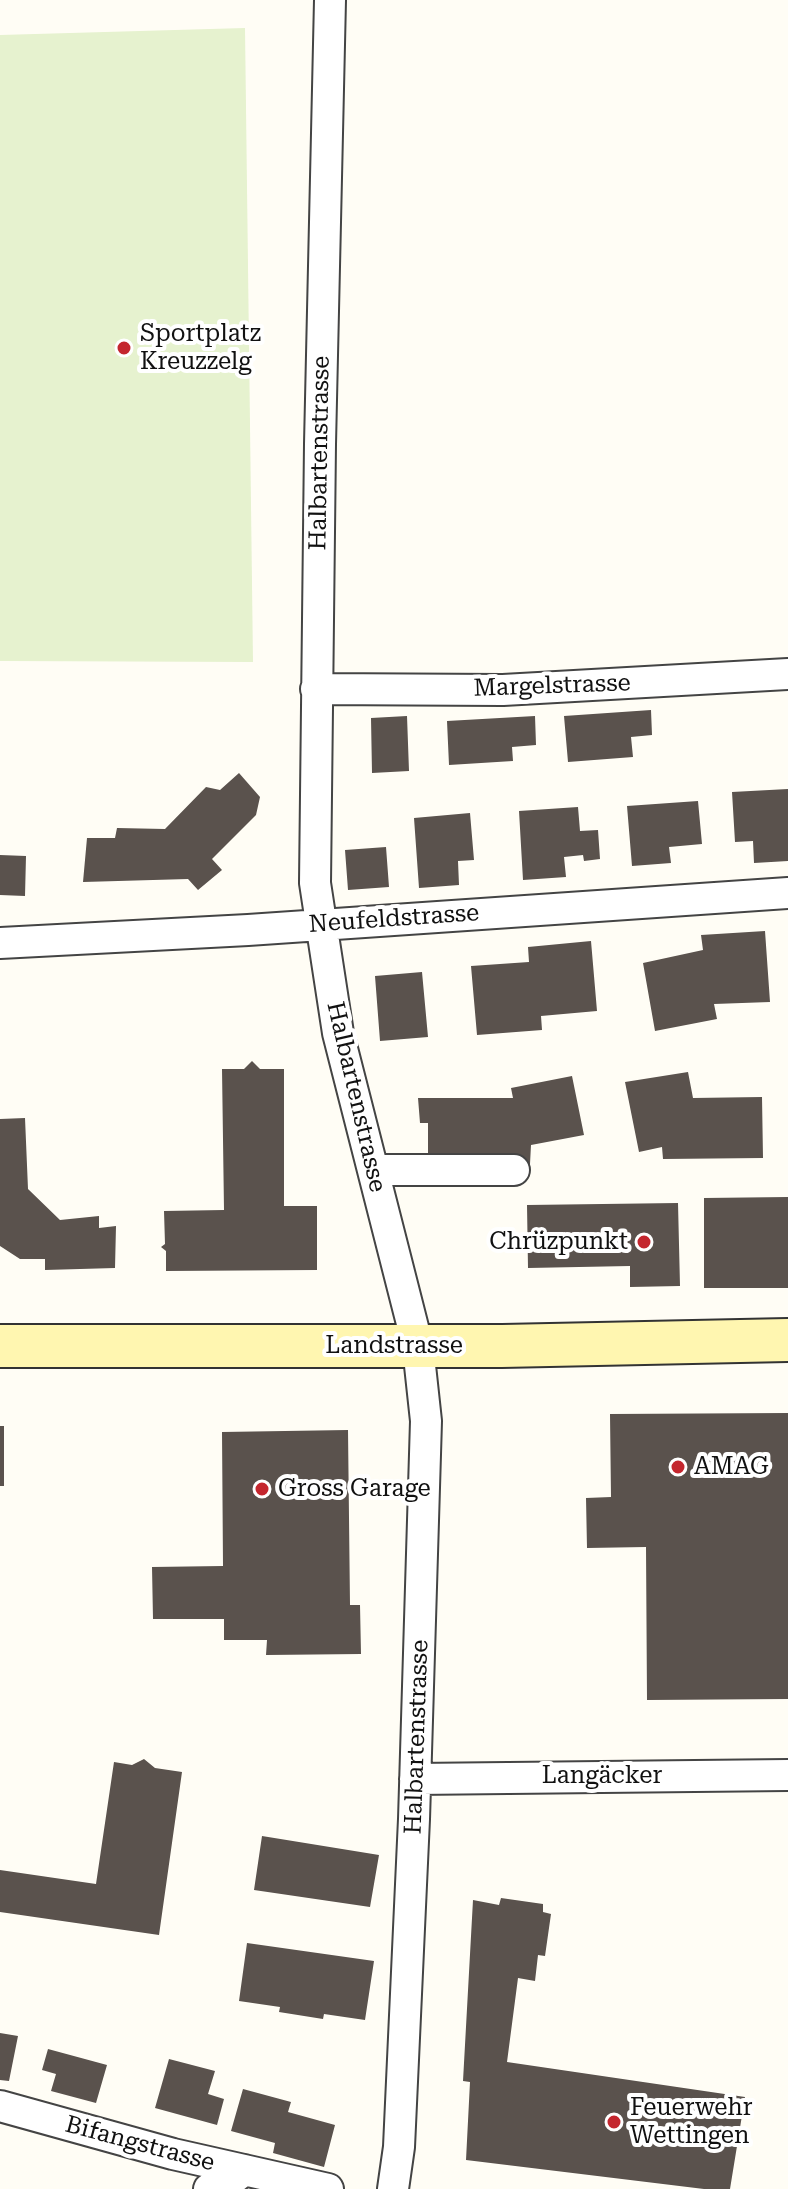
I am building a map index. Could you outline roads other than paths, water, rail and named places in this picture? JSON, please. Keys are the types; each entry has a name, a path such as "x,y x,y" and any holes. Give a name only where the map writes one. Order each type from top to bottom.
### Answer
{"main road":[{"name":"Landstrasse","path":"0,1346 418,1347 788,1340"}],"street":[{"name":"Halbartenstrasse","path":"330,0 315,883 338,1033 418,1347 426,1421 415,1779 399,2147 393,2189"},
{"name":"Margelstrasse","path":"316,689 503,690 788,674"},
{"name":"Neufeldstrasse","path":"0,943 248,930 788,893"},
{"path":"373,1170 514,1170"},
{"name":"Langäcker","path":"415,1779 788,1775"},
{"name":"Bifangstrasse","path":"0,2106 173,2154 328,2189"},
{"path":"209,2189 229,2182 244,2170"}],"place":[{"name":"Sportplatz Kreuzzelg","path":"124,348"},
{"name":"Chrüzpunkt","path":"644,1242"},
{"name":"AMAG","path":"678,1467"},
{"name":"Gross Garage","path":"262,1489"},
{"name":"Feuerwehr Wettingen","path":"614,2122"}]}
